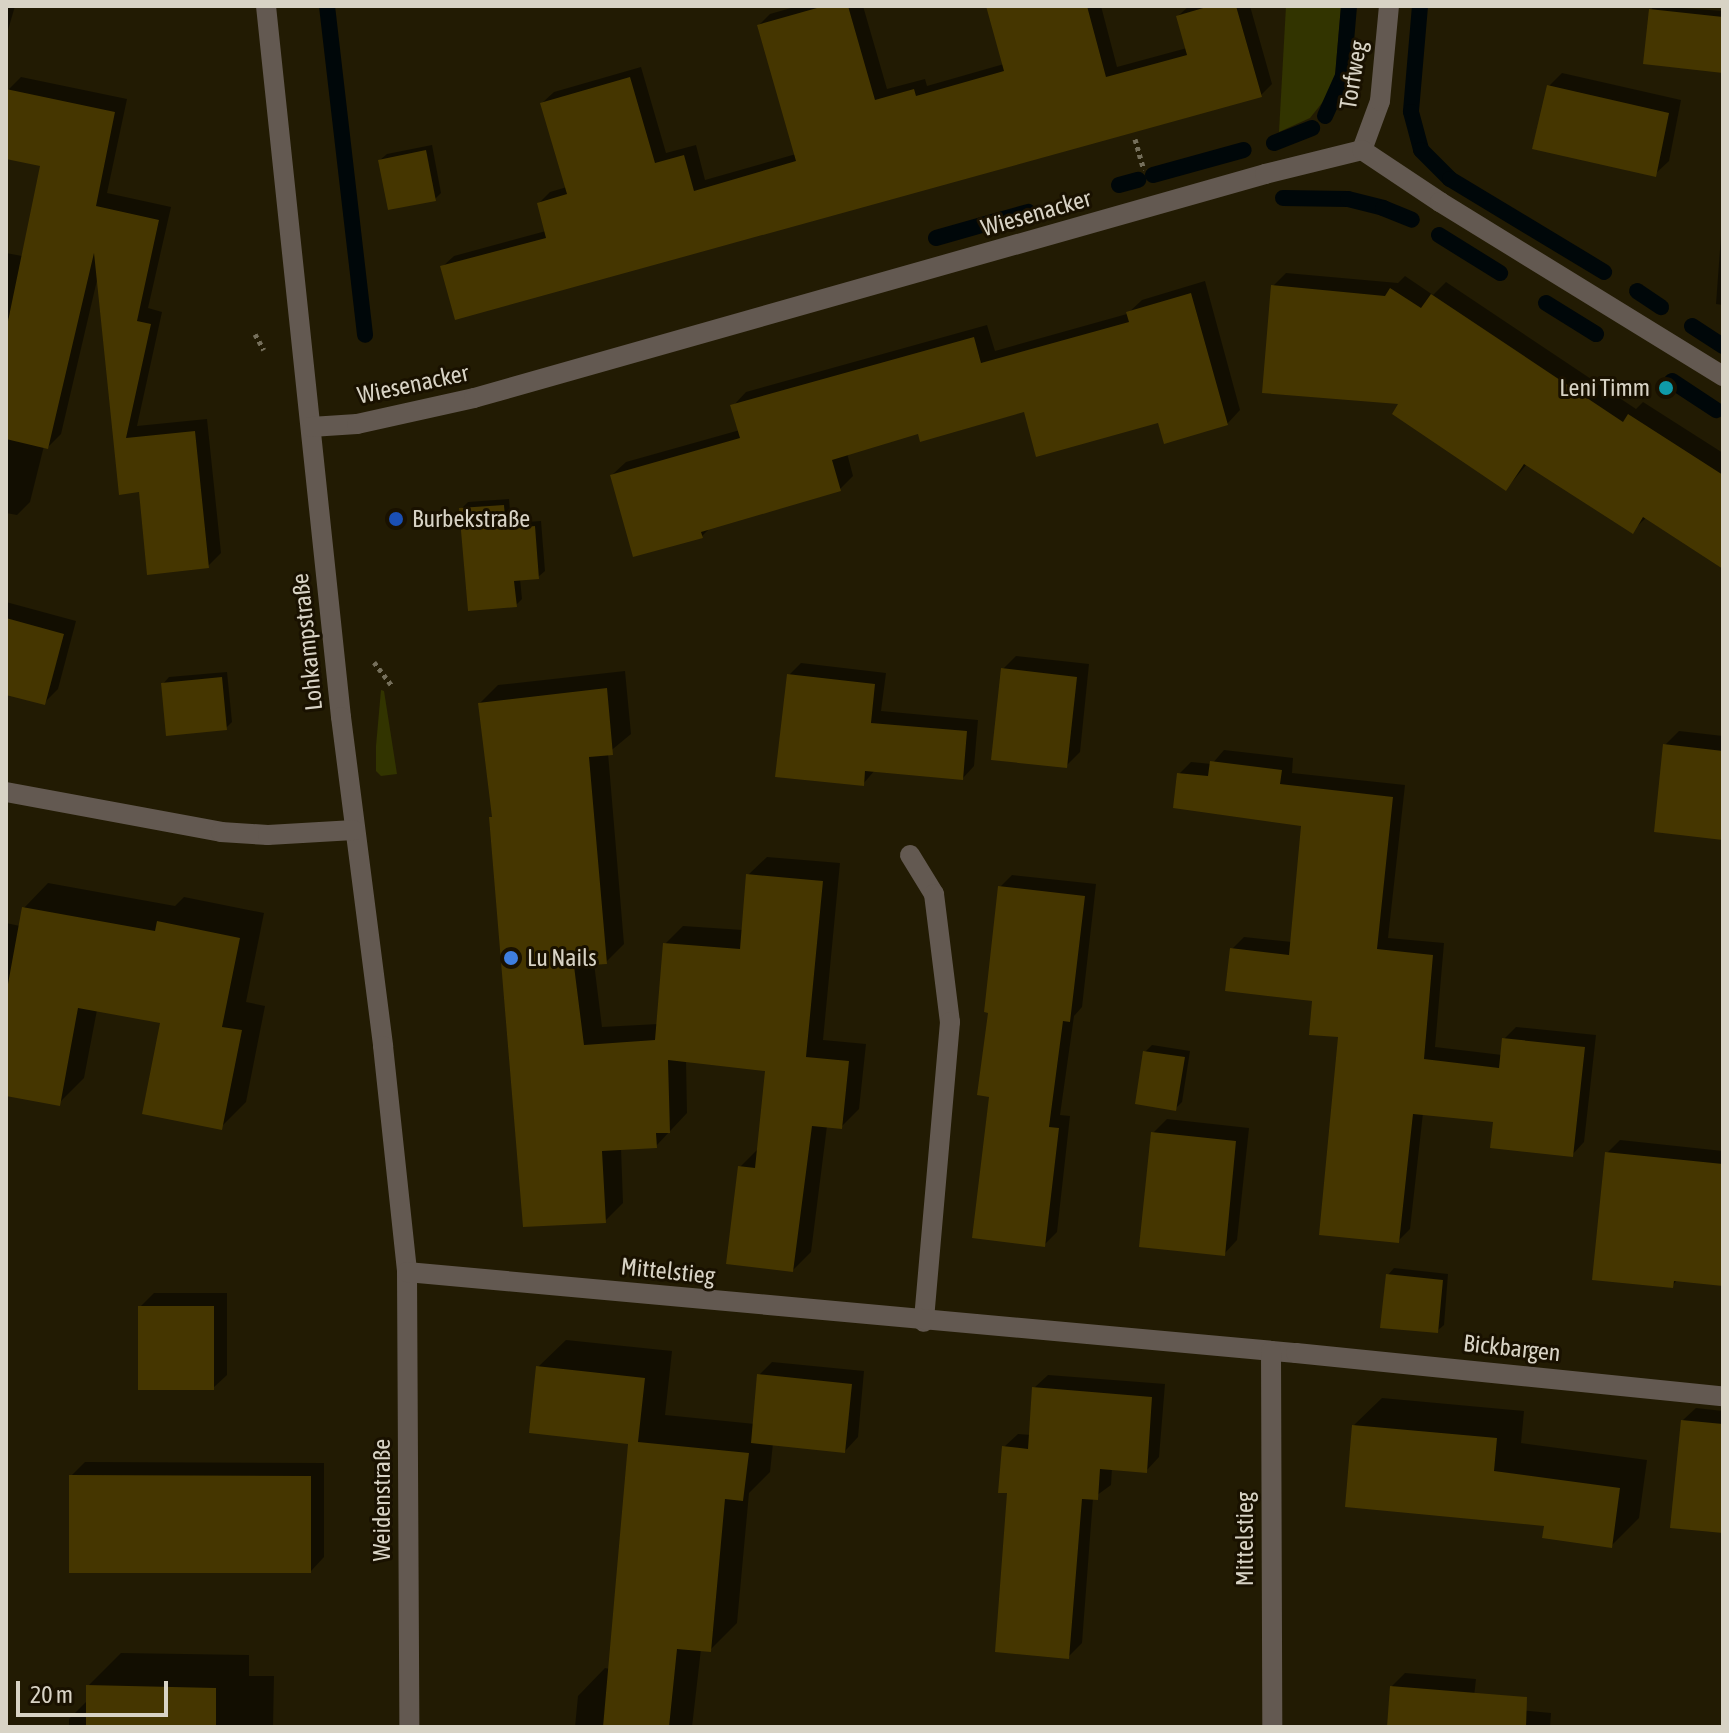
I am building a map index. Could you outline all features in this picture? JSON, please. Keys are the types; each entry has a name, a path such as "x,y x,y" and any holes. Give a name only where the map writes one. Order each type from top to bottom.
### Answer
{"street":[{"name":"Lohkampstraße","path":"266,6 354,830 383,1046 407,1272"},
{"name":"Torfweg","path":"1362,150 1380,101 1389,6"},
{"name":"Wiesenacker","path":"311,427 357,424 474,398 1265,174 1362,150"},
{"path":"1362,150 1440,202 1723,376"},
{"path":"6,792 221,832 268,835 354,830"},
{"path":"910,855 934,894 950,1022 924,1322"},
{"name":"Mittelstieg","path":"407,1272 924,1322 1296,1353"},
{"name":"Weidenstraße","path":"407,1272 409,1727"},
{"name":"Mittelstieg","path":"1271,1351 1272,1727"},
{"name":"Bickbargen","path":"1296,1353 1723,1396"}],"shaded area":[{"path":"1286,6 1341,6 1334,88 1310,118 1279,132"},
{"path":"381,690 384,691 397,774 381,776 376,771 376,746"}],"building":[{"path":"824,6 848,6 875,100 914,89 916,96 1004,71 986,6 1087,6 1106,77 1187,55 1176,16 1210,6 1236,6 1262,97 455,320 440,266 546,238 537,203 567,194 540,103 630,77 655,163 684,155 694,191 796,161 757,25"},
{"path":"1649,9 1723,17 1723,73 1643,64"},
{"path":"1547,85 1669,113 1656,177 1532,149"},
{"path":"6,89 115,112 96,206 159,220 137,321 151,324 126,438 195,431 209,568 147,575 139,492 119,495 94,253 48,449 6,439 6,331 40,166 6,159"},
{"path":"426,150 436,201 388,210 378,160"},
{"path":"1271,285 1385,296 1390,288 1421,308 1431,294 1623,422 1628,414 1723,475 1723,569 1643,517 1633,534 1524,464 1506,491 1392,414 1398,404 1262,393"},
{"path":"1191,293 1228,425 1164,444 1158,423 1036,457 1024,412 920,442 918,434 832,460 841,491 701,532 703,538 633,557 610,475 740,438 730,405 974,337 981,363 1129,322 1126,312"},
{"path":"504,505 506,529 535,526 539,579 514,581 517,607 468,611 459,508"},
{"path":"6,618 64,634 45,705 6,695"},
{"path":"1001,668 1077,677 1067,768 991,760"},
{"path":"787,674 875,684 871,723 967,731 963,780 865,771 864,786 775,777"},
{"path":"222,677 227,730 166,736 161,683"},
{"path":"607,688 613,755 589,757 607,964 574,966 584,1045 655,1040 663,943 740,949 746,874 823,881 806,1057 849,1061 842,1129 812,1126 793,1272 726,1264 738,1166 755,1168 765,1071 668,1060 670,1133 656,1133 657,1148 602,1151 606,1223 523,1227 489,817 492,817 478,703"},
{"path":"1663,744 1723,751 1723,840 1654,832"},
{"path":"1210,761 1282,770 1280,784 1393,797 1377,949 1433,955 1424,1059 1499,1068 1502,1038 1585,1047 1573,1157 1490,1148 1493,1122 1413,1114 1399,1243 1319,1235 1338,1037 1309,1035 1312,1001 1225,991 1230,948 1289,955 1301,826 1173,808 1177,773 1208,776"},
{"path":"998,886 1085,896 1070,1022 1063,1021 1049,1127 1059,1128 1045,1247 972,1238 989,1097 977,1095 988,1013 984,1012"},
{"path":"22,907 155,931 157,921 240,938 222,1027 242,1030 222,1130 142,1114 160,1023 78,1008 60,1106 6,1096 6,995"},
{"path":"1143,1051 1185,1057 1176,1111 1135,1104"},
{"path":"1151,1132 1236,1141 1225,1256 1139,1247"},
{"path":"1605,1152 1723,1164 1723,1286 1674,1281 1673,1288 1592,1280"},
{"path":"1386,1274 1443,1280 1438,1333 1380,1328"},
{"path":"138,1306 214,1306 214,1390 138,1390"},
{"path":"536,1366 645,1378 638,1442 749,1453 743,1501 725,1499 711,1652 677,1649 669,1727 603,1727 628,1444 529,1433"},
{"path":"757,1374 852,1384 845,1453 751,1443"},
{"path":"1032,1387 1152,1397 1147,1473 1100,1469 1098,1500 1082,1499 1069,1659 995,1652 1007,1493 998,1493 1002,1446 1028,1449"},
{"path":"1681,1420 1723,1424 1723,1533 1670,1528"},
{"path":"1352,1425 1497,1438 1494,1471 1620,1488 1612,1548 1542,1538 1544,1526 1345,1507"},
{"path":"69,1475 311,1476 311,1573 69,1573"},
{"path":"86,1685 216,1688 216,1727 86,1727"},
{"path":"1390,1686 1527,1697 1526,1727 1387,1727"}],"waterway":[{"path":"327,6 365,335"},
{"path":"1325,116 1343,76 1349,6"},
{"path":"1420,6 1411,112 1421,150 1450,179 1604,272"},
{"path":"1274,143 1312,128"},
{"path":"1153,175 1244,150"},
{"path":"1119,185 1138,180"},
{"path":"1283,198 1348,199 1412,220"},
{"path":"936,238 1028,212"},
{"path":"1439,235 1500,273"},
{"path":"1637,291 1661,307"},
{"path":"1546,303 1596,334"},
{"path":"1692,326 1723,346"},
{"path":"1672,381 1716,410"}],"place":[{"name":"Leni Timm","path":"1666,388"},
{"name":"Burbekstraße","path":"396,519"},
{"name":"Lu Nails","path":"511,958"}]}
